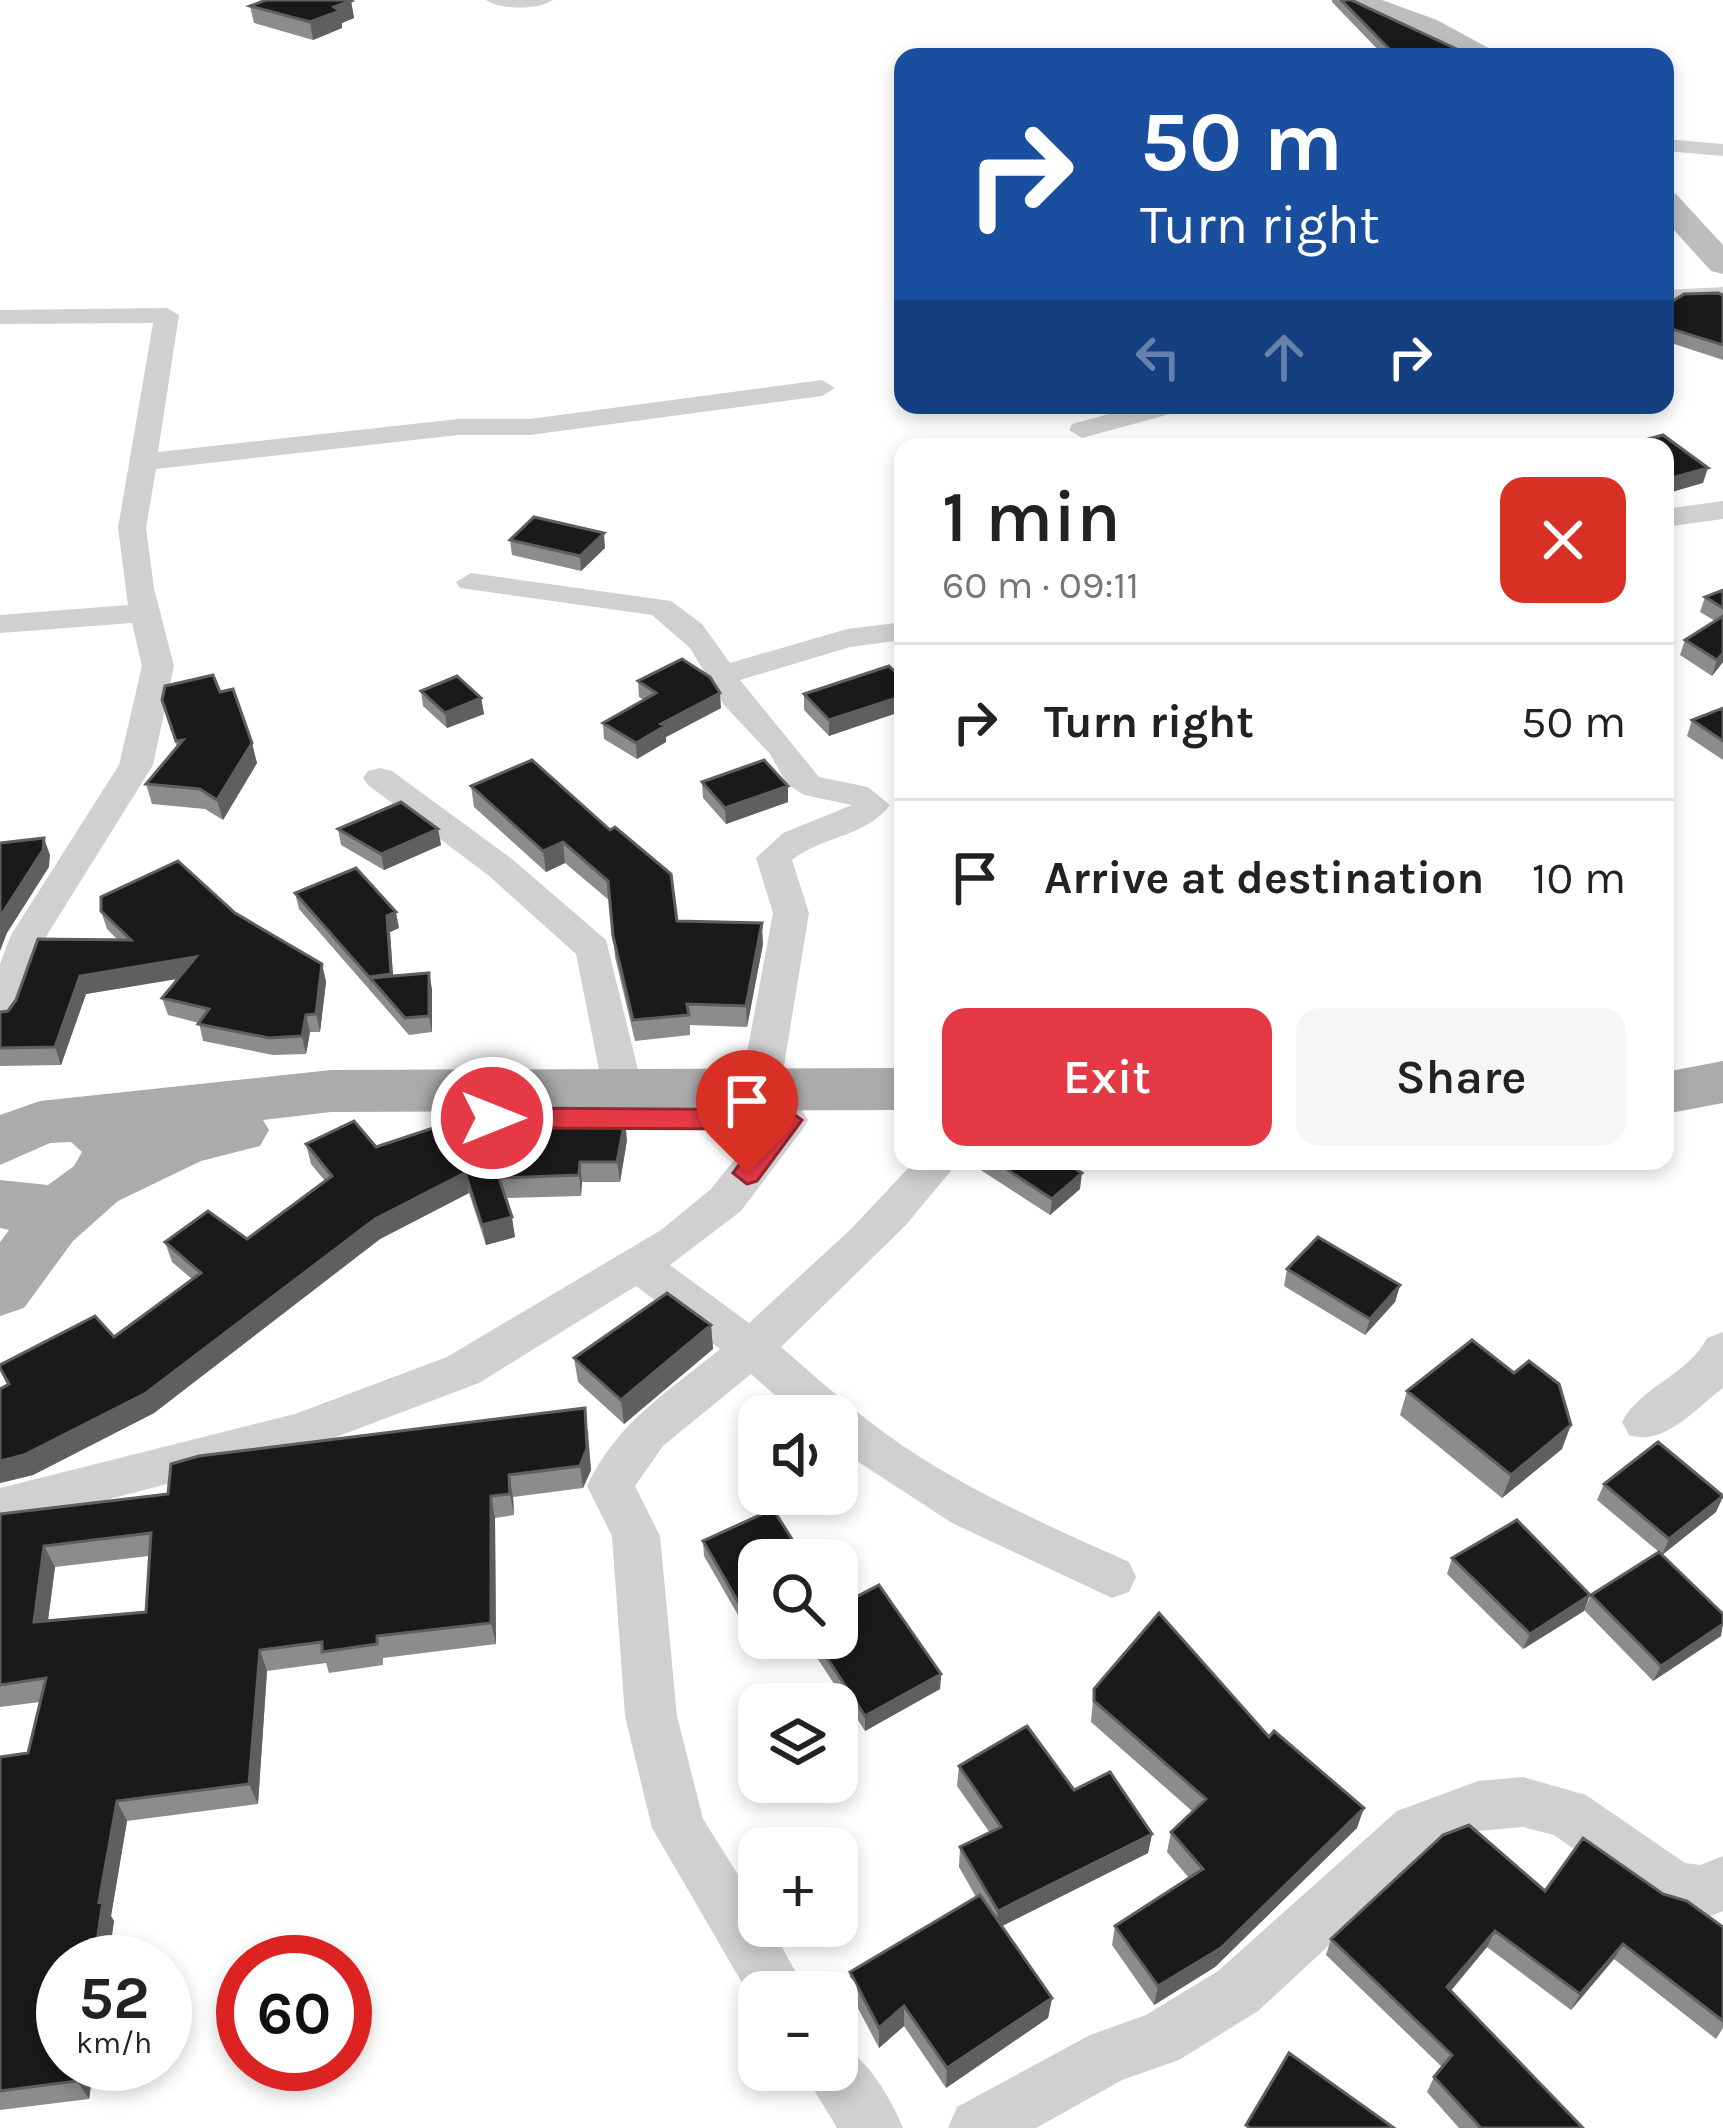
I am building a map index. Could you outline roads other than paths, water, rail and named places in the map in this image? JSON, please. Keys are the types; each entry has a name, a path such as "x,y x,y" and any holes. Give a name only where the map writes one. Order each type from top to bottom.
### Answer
{"main road":[{"path":"1674,1056 1723,1048"},
{"path":"1674,1091 1723,1082"},
{"path":"0,1204 46,1210 185,1142 232,1131 344,1118 774,1105 894,1089"},
{"path":"29,1128 332,1091 623,1090 894,1120"},
{"path":"0,1290 50,1224 90,1190 113,1151 109,1137 29,1128"}],"street":[{"path":"495,0 544,0"},
{"path":"1358,0 1473,48"},
{"path":"1674,146 1723,150"},
{"path":"1674,211 1723,264"},
{"path":"1674,297 1723,294"},
{"path":"0,317 167,315 132,528 158,666 136,765 29,935 0,1015"},
{"path":"143,462 434,429 530,427 822,388"},
{"path":"1082,430 1140,414"},
{"path":"1674,517 1723,510"},
{"path":"0,1508 299,1432 463,1370 638,1264 727,1200 774,1105 791,913 774,858 783,846 862,816 873,805 851,791 813,789 797,776 785,751 745,712 714,656 680,618 660,607 471,582"},
{"path":"0,624 145,613"},
{"path":"724,675 847,638 894,632"},
{"path":"380,778 500,867 592,949 623,1090"},
{"path":"766,1971 679,1828 651,1716 636,1536 610,1486 645,1437 751,1348 902,1206 932,1170"},
{"path":"638,1264 806,1395"},
{"path":"1645,1422 1714,1370 1723,1350"},
{"path":"858,1439 964,1510 1112,1577"},
{"path":"979,2128 1110,2055 1159,2040 1238,1991 1416,1828 1478,1806 1523,1802 1567,1813 1675,1888 1703,1892 1723,1882"},
{"path":"847,2091 874,2128"}]}
